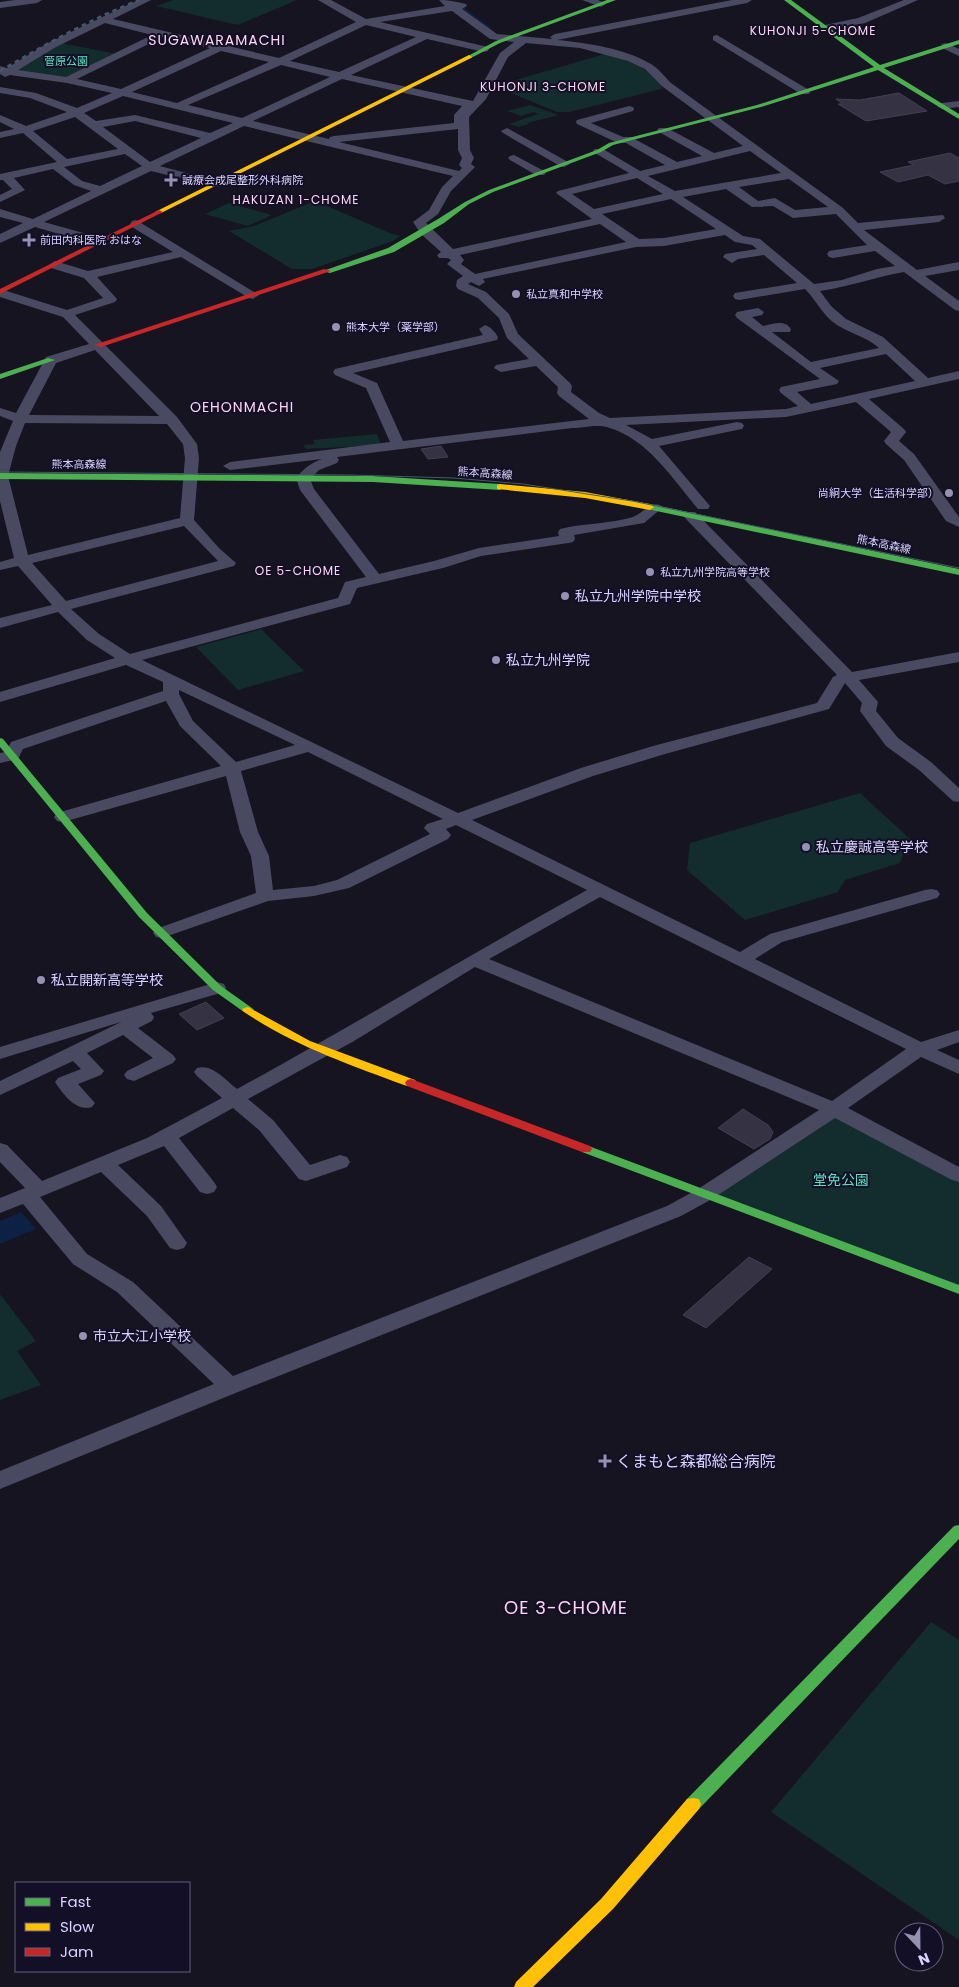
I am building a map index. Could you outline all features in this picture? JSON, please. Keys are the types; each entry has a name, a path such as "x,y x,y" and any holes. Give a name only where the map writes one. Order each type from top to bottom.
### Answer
{"street":[{"path":"0,5 36,0"},
{"path":"8,59 86,18 127,0"},
{"path":"3,73 52,45 146,0"},
{"path":"325,0 364,22 484,49"},
{"path":"444,0 458,4 494,37 593,48 632,59 649,67 667,85 839,210 865,237 959,307"},
{"path":"587,0 602,4"},
{"path":"0,292 484,49 508,38 613,0"},
{"path":"536,41 747,0"},
{"path":"787,0 880,69 959,116"},
{"path":"826,28 861,21 912,0"},
{"path":"178,106 281,61 350,27 364,22 458,4"},
{"path":"674,4 685,11"},
{"path":"102,20 470,104 459,115 459,126 323,140"},
{"path":"67,80 161,34"},
{"path":"0,238 425,36"},
{"path":"717,38 805,92"},
{"path":"523,40 504,55 481,99 464,116 464,150 468,158 465,165 469,167 446,189 434,212 419,222 425,231 458,260 453,264 468,279 508,303 516,311 517,333 573,388 572,394 599,414 610,418 607,421"},
{"path":"0,377 365,260 416,240 425,231 475,199 624,140 714,118 805,92 959,42"},
{"path":"946,46 959,53"},
{"path":"0,135 27,131 76,112 222,48"},
{"path":"3,73 67,80 323,140 461,175"},
{"path":"0,90 32,95 76,112 150,167 216,184"},
{"path":"32,95 6,113 27,131 78,183 100,190"},
{"path":"942,106 959,104"},
{"path":"629,110 580,122 624,140 676,166"},
{"path":"94,125 135,118 211,137"},
{"path":"663,130 714,157"},
{"path":"507,131 564,164"},
{"path":"636,243 562,193 639,176 752,147"},
{"path":"3,177 129,150"},
{"path":"599,151 673,195 739,240 756,242 809,287 827,309 841,322 878,340 926,383"},
{"path":"514,158 540,173"},
{"path":"450,254 673,195 791,175"},
{"path":"0,199 19,190 3,177"},
{"path":"729,186 756,205 775,202 793,214 839,210"},
{"path":"0,213 101,242"},
{"path":"855,227 939,218"},
{"path":"136,224 253,295"},
{"path":"726,231 664,242 636,243 468,279 462,286 482,295 505,317 512,335 565,386 564,393 594,416 650,444 697,511 870,702 868,711 892,742 925,766 959,797"},
{"path":"878,247 832,249 865,237 909,232"},
{"path":"728,256 766,251"},
{"path":"88,275 182,252"},
{"path":"55,265 88,275 111,299 67,314"},
{"path":"739,296 844,284 881,272 959,266"},
{"path":"0,292 67,314 172,420 190,444 191,472 186,521 214,551 229,563 0,623"},
{"path":"946,297 959,294"},
{"path":"758,312 741,315 832,382 786,390 809,409"},
{"path":"761,330 782,326 785,329"},
{"path":"398,445 372,386 340,372 492,338 485,329"},
{"path":"809,366 889,350"},
{"path":"51,360 21,419 3,469 4,511 22,561 67,614 87,632 171,687 310,746 959,1068"},
{"path":"501,368 540,361"},
{"path":"375,579 307,490 304,478 314,467 353,460 398,445 607,421 713,418 786,413 959,375"},
{"path":"860,398 899,432 891,441 910,458 950,518 959,523"},
{"path":"0,412 21,419 172,420"},
{"path":"650,444 782,416 786,413"},
{"path":"230,466 353,460"},
{"name":"熊本高森線","path":"3,469 191,472 230,466 314,467 353,460"},
{"name":"熊本高森線","path":"92,465 191,472 304,478 374,479 524,488 585,495 655,508 697,511 779,522"},
{"name":"熊本高森線","path":"609,488 697,511 959,572"},
{"path":"0,697 345,600 350,585 438,565 479,552 568,539 564,532 639,520 655,508"},
{"path":"0,566 186,521"},
{"path":"162,933 265,896 314,892 343,884 442,836 433,828 587,772 650,752 823,706 838,680 959,657"},
{"path":"6,756 17,746 171,687"},
{"path":"171,687 178,710 186,723 232,768 249,832 260,856 265,896"},
{"path":"0,741 6,756 63,817 143,915 217,988 272,1027 322,1050 959,1290"},
{"path":"63,817 310,746"},
{"path":"0,1206 167,1136 322,1050 474,960 600,890"},
{"path":"742,960 776,938 931,894"},
{"path":"474,960 834,1109 959,1175"},
{"path":"0,1053 217,988"},
{"path":"0,1088 186,997"},
{"path":"126,1027 166,1059 134,1075"},
{"path":"0,1480 230,1386 674,1211 705,1194 834,1109 919,1048 959,1036"},
{"path":"75,1052 94,1071 65,1082 85,1104"},
{"path":"204,1072 266,1125 306,1174 340,1162"},
{"path":"167,1136 207,1187"},
{"path":"0,1150 33,1192 80,1259 125,1287 230,1386"},
{"path":"104,1163 154,1211 177,1243"},
{"path":"522,1987 607,1904 686,1811 959,1530"}],"green space":[{"path":"173,0 297,0 238,25 156,6"},
{"name":"菅原公園","path":"61,43 117,54 67,79 15,71"},
{"path":"608,53 640,66 663,84 661,89 570,112 557,112 504,90 502,84"},
{"path":"530,105 559,115 527,123 529,124 519,127 509,124 538,114 534,112 521,116 507,111"},
{"path":"315,201 400,236 393,241 312,269 292,269 229,231 254,226"},
{"path":"229,203 272,215 248,226 205,214"},
{"path":"377,434 381,445 306,449 303,445 315,444 313,440"},
{"path":"261,629 304,671 238,690 196,647"},
{"path":"860,793 910,839 900,863 845,880 838,892 745,920 687,870 690,843"},
{"name":"堂免公園","path":"836,1114 959,1180 959,1285 715,1194"},
{"path":"0,1294 36,1341 17,1351 41,1385 0,1400"},
{"path":"931,1622 959,1640 959,1940 944,1930 944,1922 933,1922 771,1812"}],"water":[{"path":"21,1212 36,1229 0,1244 0,1221"}],"building":[{"path":"899,93 927,111 866,121 838,104 843,104 836,99 860,100"},
{"path":"950,153 959,158 959,181 945,184 928,175 898,182 880,172 914,165 908,162"},
{"path":"441,446 448,457 428,459 421,449"},
{"path":"206,1002 224,1018 197,1030 179,1014"},
{"path":"743,1109 768,1125 773,1132 770,1139 754,1149 718,1128"},
{"path":"749,1257 772,1269 706,1328 683,1315"}],"waterway":[{"path":"463,9 489,28"}],"tram line":[{"path":"0,472 350,475 454,478 523,484 632,501 959,568"}],"railway":[{"path":"0,71 68,33 139,0"}],"traffic: fast":[{"path":"469,57 498,42 613,0"},
{"path":"787,0 881,69 959,117"},
{"path":"327,271 391,250 441,221 467,203 491,191 599,151 611,144 759,106 959,42"},
{"path":"0,377 51,360"},
{"path":"0,476 373,479 500,487"},
{"path":"650,507 959,572"},
{"path":"0,741 143,915 217,988 248,1010"},
{"path":"586,1149 959,1290"},
{"path":"693,1804 959,1530"}],"traffic: slow":[{"path":"159,212 469,57"},
{"path":"500,487 585,495 650,507"},
{"path":"248,1010 306,1043 411,1083"},
{"path":"522,1987 607,1904 693,1804"}],"traffic: jam":[{"path":"0,292 159,212"},
{"path":"98,345 327,271"},
{"path":"411,1083 586,1149"}],"place":[{"name":"誠療会成尾整形外科病院","path":"171,180"},
{"name":"前田内科医院 おはな","path":"29,240"},
{"name":"私立真和中学校","path":"516,294"},
{"name":"熊本大学（薬学部）","path":"336,327"},
{"name":"尚絅大学（生活科学部）","path":"949,493"},
{"name":"私立九州学院高等学校","path":"650,572"},
{"name":"私立九州学院中学校","path":"565,596"},
{"name":"私立九州学院","path":"496,660"},
{"name":"私立慶誠高等学校","path":"806,847"},
{"name":"私立開新高等学校","path":"41,980"},
{"name":"市立大江小学校","path":"83,1336"},
{"name":"くまもと森都総合病院","path":"605,1461"}],"district":[{"name":"KUHONJI 5-CHOME","path":"813,30"},
{"name":"SUGAWARAMACHI","path":"217,40"},
{"name":"KUHONJI 3-CHOME","path":"543,86"},
{"name":"HAKUZAN 1-CHOME","path":"296,199"},
{"name":"OEHONMACHI","path":"242,407"},
{"name":"OE 5-CHOME","path":"298,570"},
{"name":"OE 3-CHOME","path":"566,1607"}]}
